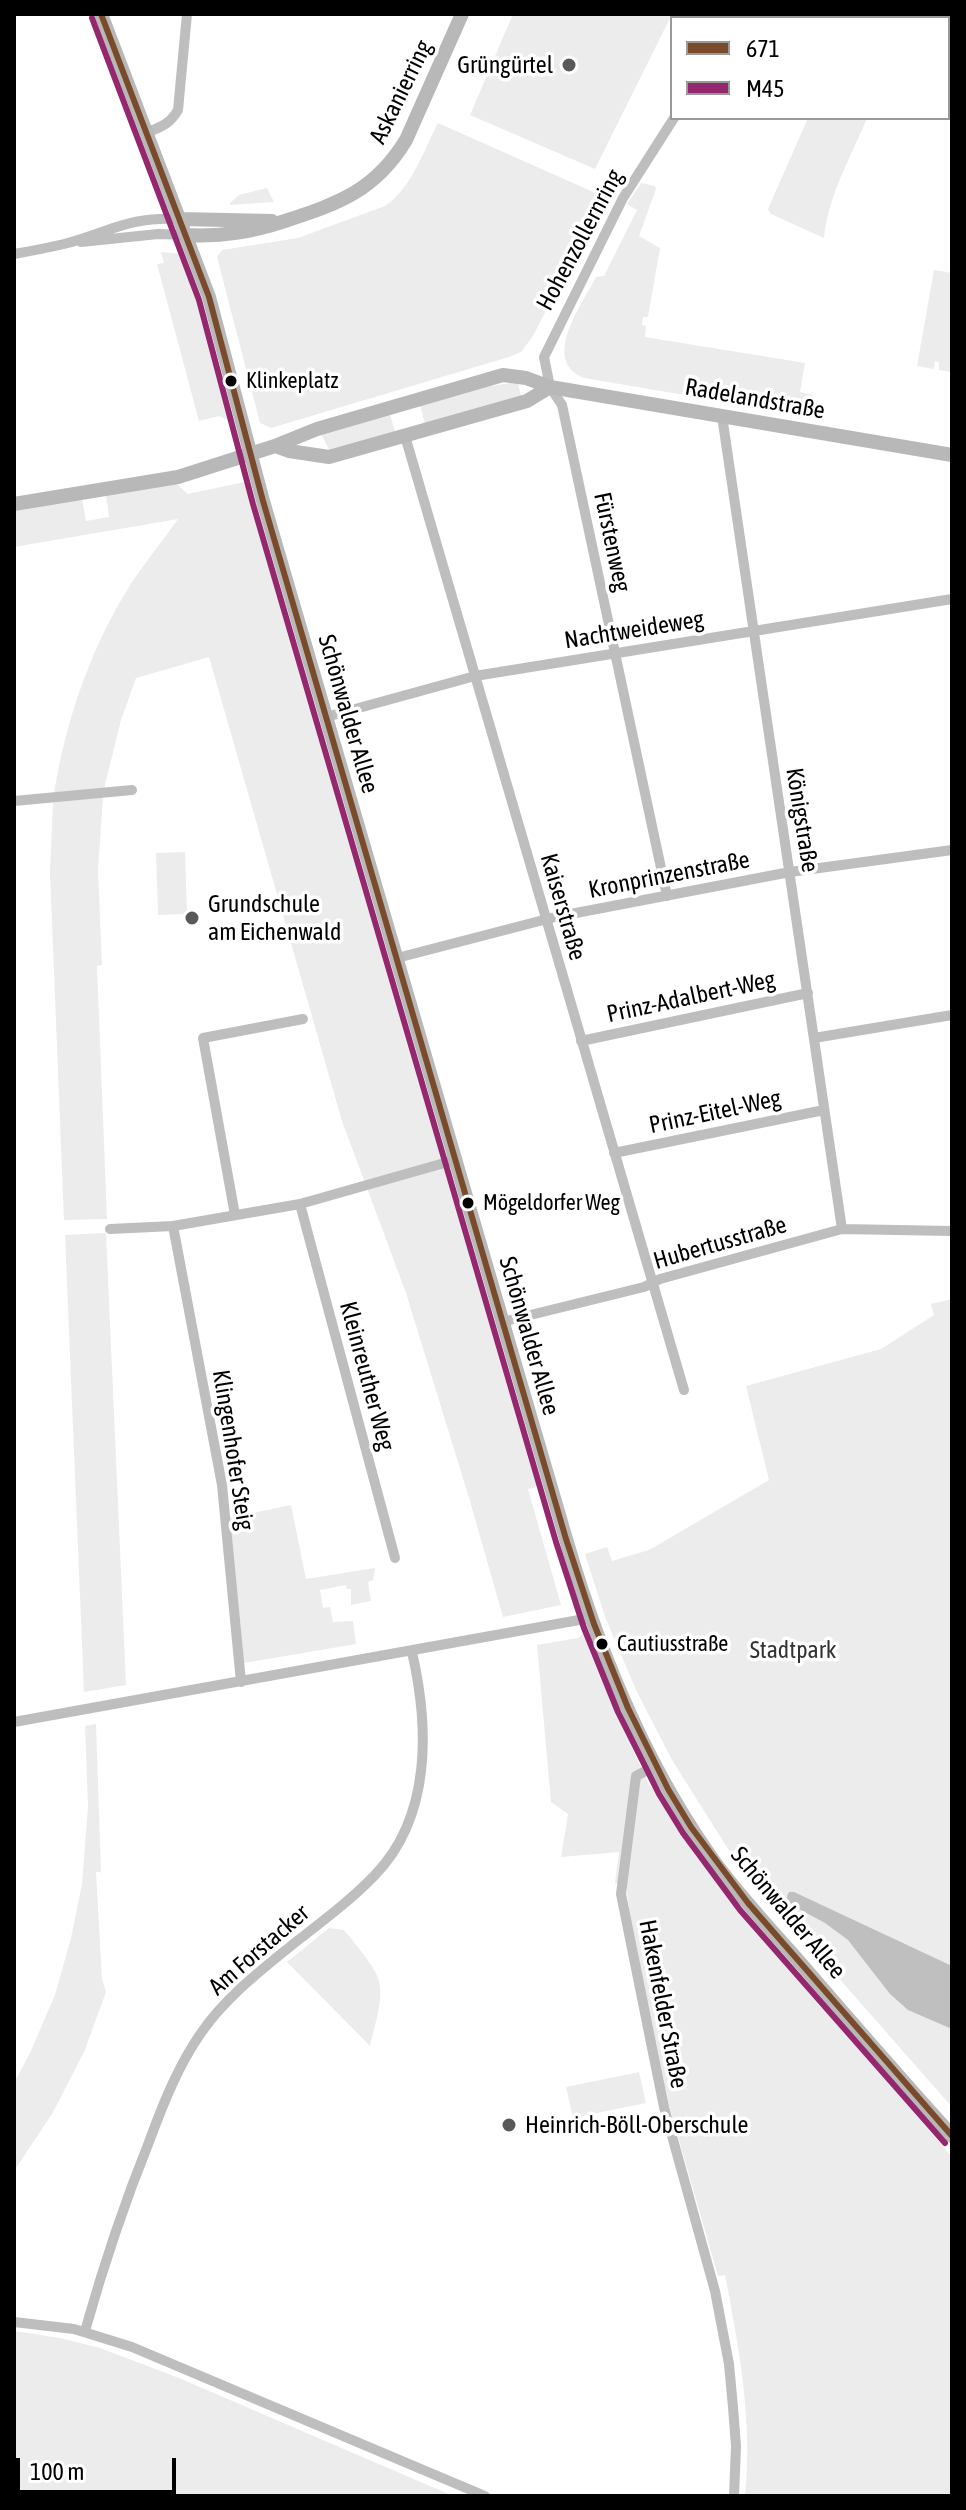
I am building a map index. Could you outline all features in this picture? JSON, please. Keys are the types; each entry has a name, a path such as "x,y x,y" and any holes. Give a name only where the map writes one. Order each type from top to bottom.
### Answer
{"main road":[{"name":"Schönwalder Allee","path":"101,14 209,297 250,454 590,1618 625,1703 683,1813 716,1864 952,2136"},
{"name":"Askanierring","path":"187,235 230,236 261,230 323,209 356,194 376,178 396,157 416,120 462,14"},
{"name":"Askanierring","path":"180,219 284,221"},
{"path":"14,504 178,477 317,429 503,375 526,378 550,387"},
{"name":"Radelandstraße","path":"550,387 952,455"},
{"path":"275,446 329,457 527,401 550,387"}],"street":[{"path":"146,133 173,119 178,110 187,14"},
{"name":"Hohenzollernring","path":"550,387 544,357 623,198 673,120"},
{"name":"Askanierring","path":"66,243 144,219 180,219"},
{"name":"Askanierring","path":"14,254 66,243 158,234 187,235"},
{"name":"Fürstenweg","path":"550,387 562,405 667,896"},
{"name":"Königstraße","path":"722,416 842,1229"},
{"name":"Kaiserstraße","path":"405,436 684,1390"},
{"name":"Nachtweideweg","path":"326,717 475,676 952,599"},
{"path":"14,801 132,790"},
{"name":"Kronprinzenstraße","path":"397,958 546,919 790,872 952,850"},
{"name":"Prinz-Adalbert-Weg","path":"581,1041 808,993"},
{"path":"814,1038 952,1015"},
{"path":"235,1215 203,1038 303,1019"},
{"name":"Prinz-Eitel-Weg","path":"614,1153 824,1110"},
{"path":"110,1229 173,1226 300,1204 455,1160"},
{"name":"Kleinreuther Weg","path":"300,1204 395,1558"},
{"name":"Klingenhofer Steig","path":"173,1226 222,1485 241,1682"},
{"name":"Hubertusstraße","path":"502,1322 644,1287 842,1229 952,1231"},
{"path":"14,1722 590,1618"},
{"name":"Am Forstacker","path":"85,2331 127,2199 173,2082 191,2049 224,2005 245,1984 376,1874 402,1835 415,1804 423,1766 423,1729 412,1652"},
{"name":"Hakenfelder Straße","path":"657,1765 636,1776 621,1894 664,2107 718,2306 729,2364 736,2446 734,2496"},
{"path":"14,2322 85,2331 185,2367 485,2496"}],"green space":[{"name":"Grüngürtel","path":"513,14 672,14 595,169 470,115"},
{"path":"807,120 866,120 835,192 824,238 771,214 768,209"},
{"path":"438,123 600,195 599,207 533,336 521,352 509,357 271,428 260,423 217,257 222,250 298,238 385,206 410,179"},
{"path":"641,183 655,186 656,189 639,236 660,248 648,317 643,317 645,337 805,363 800,392 813,395 809,416 584,378 571,370 565,359 568,331 596,277 604,276 637,210 627,204"},
{"path":"267,188 274,202 230,205 239,195"},
{"path":"161,252 182,254 185,267 192,267 234,419 229,421 219,416 199,421 157,264 164,263"},
{"path":"934,270 952,273 952,372 939,370 939,362 935,361 934,369 917,366"},
{"path":"518,382 521,396 425,424 420,405 484,387"},
{"path":"390,414 395,432 330,451 321,434"},
{"path":"174,482 188,494 244,482 541,1486 528,1489 561,1605 503,1617 406,1293 342,1121 209,657 136,678 121,720 104,789 54,794 74,710 105,629 134,579 178,519 14,547 14,511 82,499 86,521 109,517 106,495"},
{"path":"103,797 98,870 102,965 97,966 107,1219 64,1220 50,873 53,802"},
{"path":"185,852 187,914 158,915 156,853"},
{"path":"106,1233 126,1685 84,1692 65,1235"},
{"name":"Stadtpark","path":"952,1299 952,2107 735,1860 672,1760 636,1690 605,1617 585,1554 607,1547 612,1561 649,1550 769,1480 746,1386 881,1349 934,1315 931,1304"},
{"path":"291,1505 306,1579 375,1568 373,1580 368,1582 371,1601 351,1605 351,1589 347,1589 346,1585 320,1590 323,1608 330,1607 333,1622 353,1621 356,1644 244,1663 230,1518"},
{"path":"583,1634 649,1785 664,1800 727,1894 952,2157 952,2496 745,2496 746,2413 740,2357 725,2275 718,2276 669,2105 626,1884 615,1883 619,1852 561,1857 568,1814 551,1802 537,1645 578,1638"},
{"path":"96,1724 101,1872 96,1872 102,1979 106,1992 84,2052 52,2114 14,2171 14,2083 55,1995 71,1938 82,1884 88,1806 85,1726"},
{"path":"329,1928 344,1930 369,1961 380,1983 379,2007 370,2046 287,1962"},
{"path":"639,2072 646,2103 573,2118 566,2087"},
{"path":"14,2331 100,2348 179,2378 453,2496 14,2496"}],"shaded area":[{"path":"789,1892 952,1966 952,2029 908,2010 890,1994 848,1940 788,1903"}],"transit line":[{"name":"671","path":"101,14 209,297 263,501 566,1539 594,1624 628,1708 668,1789 691,1827 748,1903 952,2136"},
{"name":"M45","path":"92,18 199,300 253,504 556,1542 584,1628 618,1712 659,1794 683,1833 740,1910 945,2143"}],"place":[{"name":"Grüngürtel","path":"569,65"},
{"name":"Klinkeplatz","path":"231,381"},
{"name":"Grundschule am Eichenwald","path":"192,918"},
{"name":"Mögeldorfer Weg","path":"468,1203"},
{"name":"Cautiusstraße","path":"602,1644"},
{"name":"Heinrich-Böll-Oberschule","path":"509,2125"}]}
